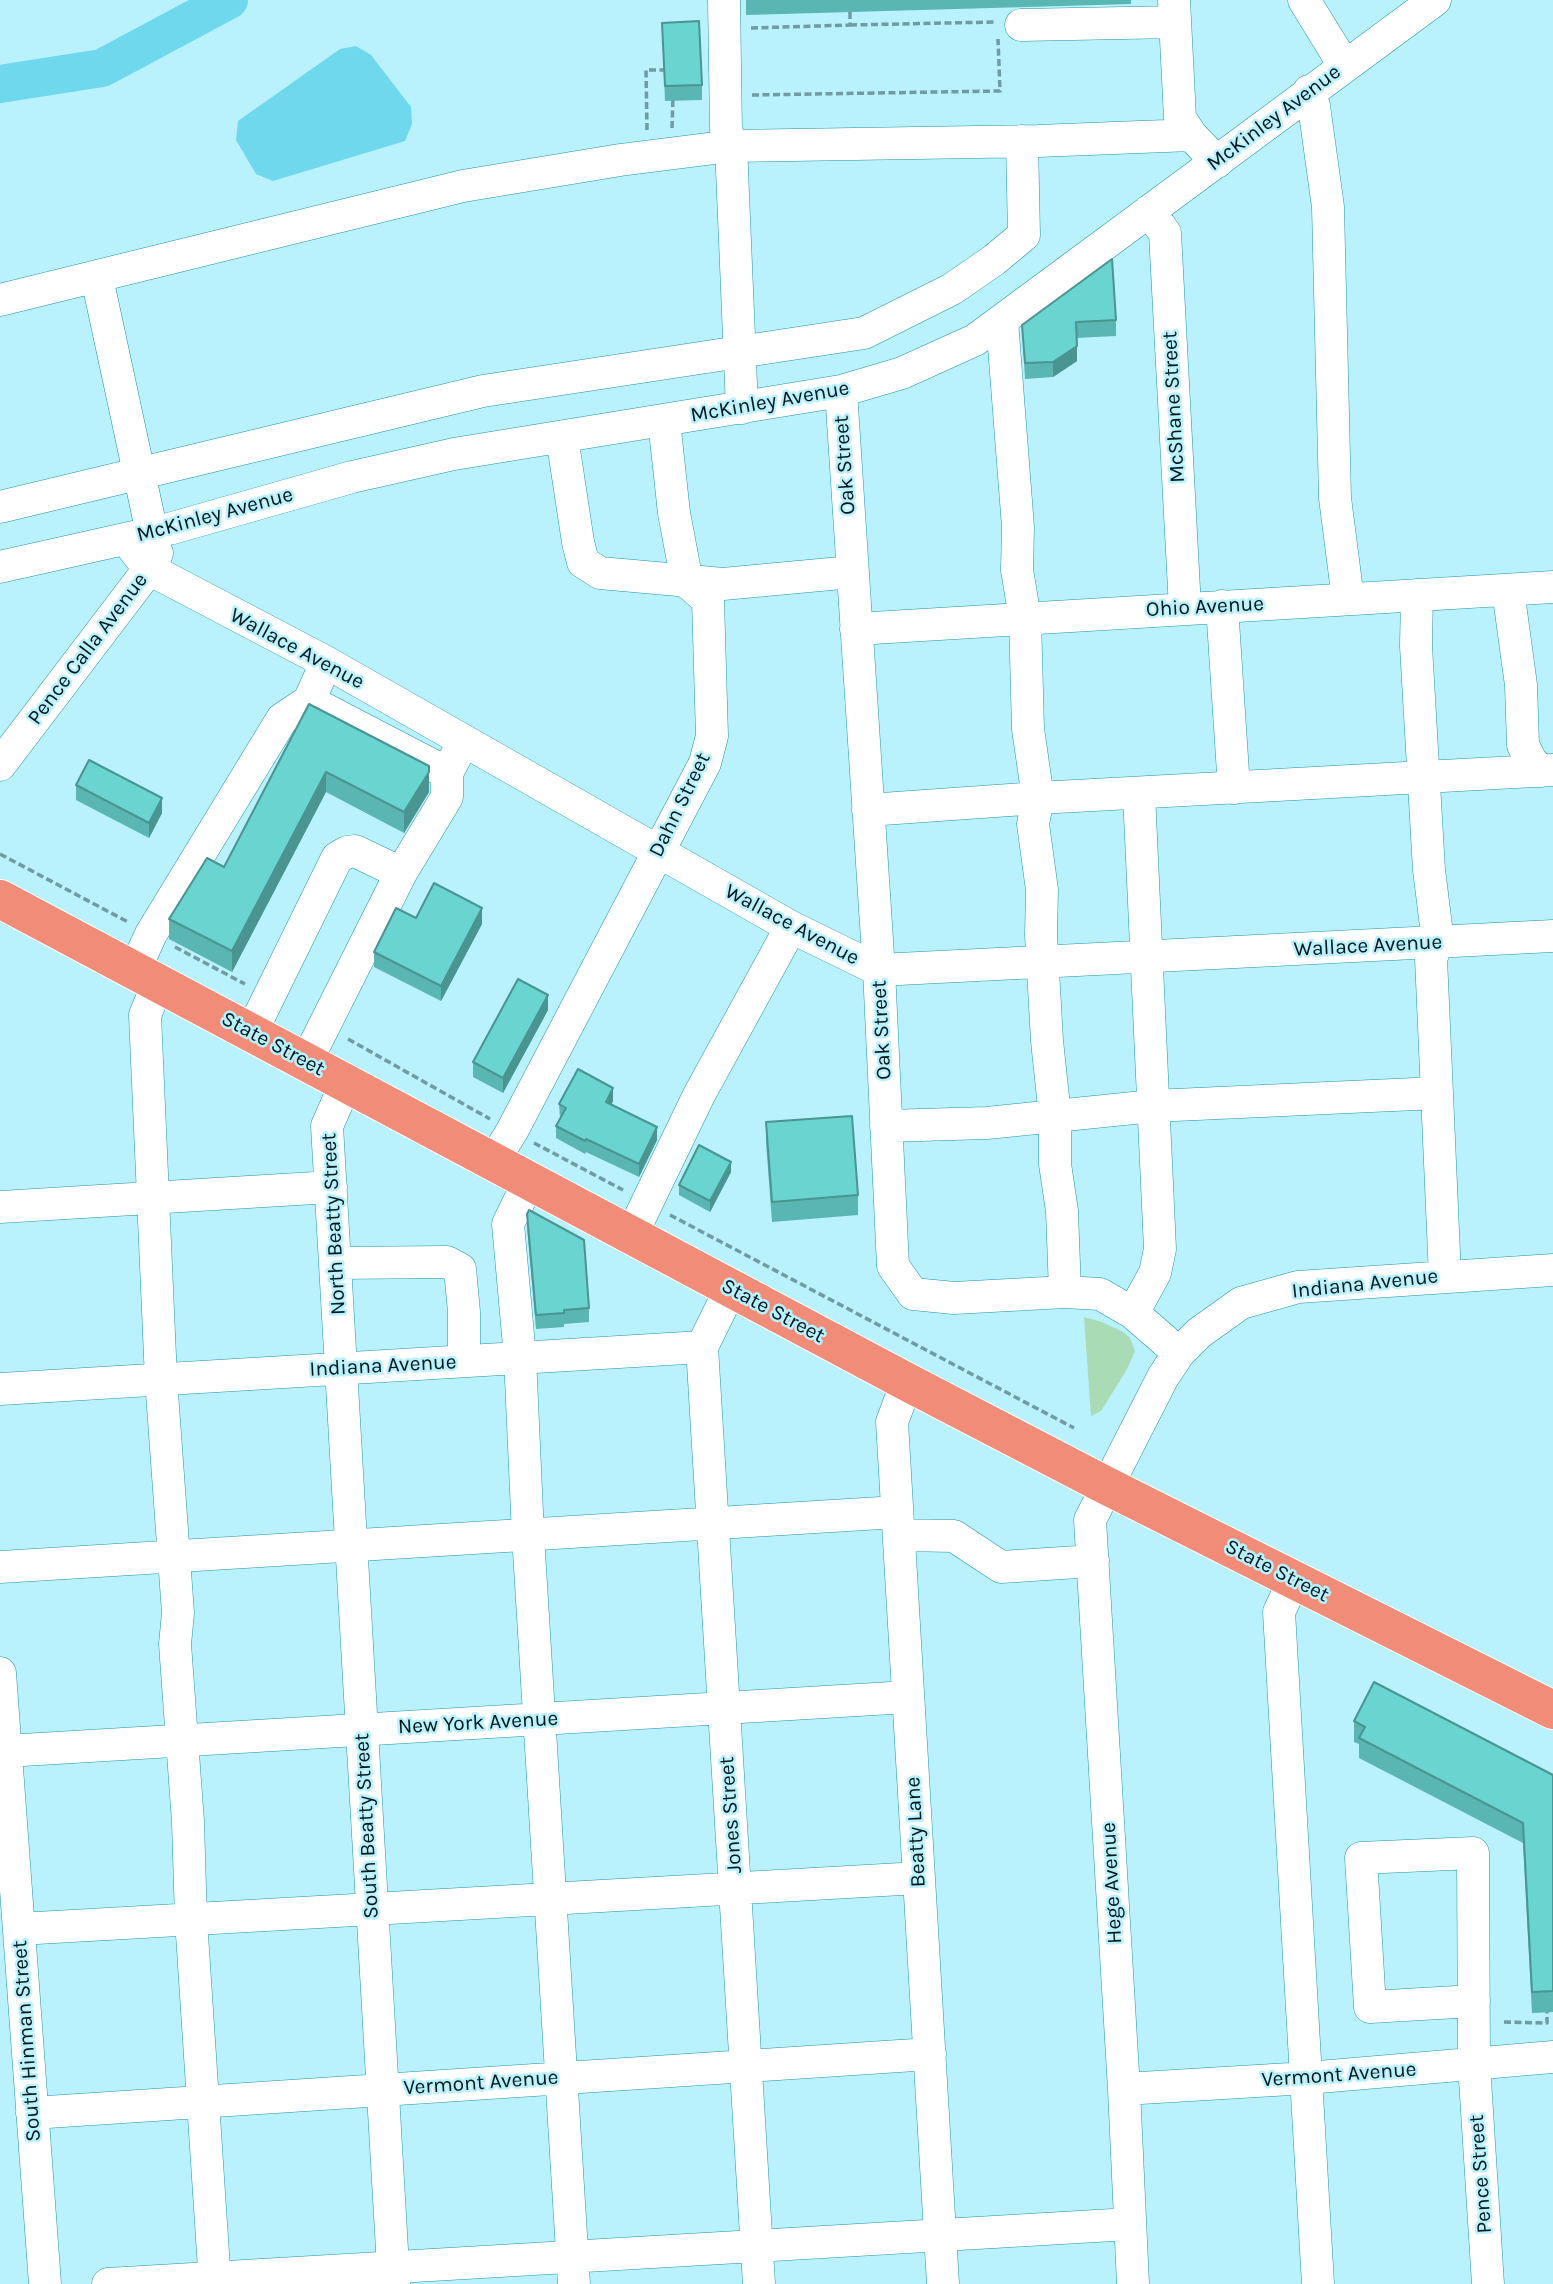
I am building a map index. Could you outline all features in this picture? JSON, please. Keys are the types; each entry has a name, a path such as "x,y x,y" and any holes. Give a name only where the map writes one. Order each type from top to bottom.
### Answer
{"highway":[{"name":"State Street","path":"0,899 907,1382 1107,1486 1553,1710"}],"street":[{"path":"1304,0 1344,65"},
{"name":"McKinley Avenue","path":"0,567 149,534 352,477 454,454 841,391 902,373 975,340 1435,0"},
{"path":"1006,27 1174,11 1180,118 1191,135 1217,162"},
{"path":"724,14 726,132 731,146 742,408"},
{"path":"1309,92 1314,106 1328,207 1335,498 1348,599"},
{"path":"0,300 463,186 620,160 731,146 1191,135"},
{"path":"0,508 483,391 864,333 952,289 1024,235 1022,141"},
{"name":"McShane Street","path":"1149,211 1166,233 1185,608"},
{"path":"97,278 139,473 149,534"},
{"path":"1002,321 1018,527 1017,570 1025,618 1028,729 1038,798 1033,824 1042,890 1042,962 1055,1116 1055,1164 1062,1211 1065,1292"},
{"name":"Oak Street","path":"841,391 879,971 893,1266 913,1294 954,1298 1065,1292 1100,1294 1133,1313 1180,1353"},
{"name":"Dahn Street","path":"493,1162 705,763 712,736 708,600 687,582 674,513 664,421"},
{"path":"562,437 583,562 600,573 723,584 852,572"},
{"name":"Wallace Avenue","path":"149,534 149,569 326,663 791,927 879,971 1553,936"},
{"name":"Pence Calla Avenue","path":"0,765 149,569"},
{"name":"Ohio Avenue","path":"856,629 1553,587"},
{"path":"1508,590 1521,685 1523,745 1531,761 1547,771"},
{"path":"1417,595 1416,646 1429,870 1438,942 1431,958 1445,1276"},
{"path":"1222,606 1234,788"},
{"path":"214,2281 205,2101 191,1919 188,1822 174,1644 178,1613 161,1379 145,1015 146,977 151,934 282,719 309,701 326,663"},
{"path":"309,701 447,773"},
{"path":"306,1062 401,873 447,797 447,773 464,740"},
{"path":"868,810 1038,798 1547,771"},
{"path":"1133,1313 1154,1273 1160,1249 1139,794"},
{"path":"251,1032 337,858 355,851 401,873"},
{"path":"631,1236 699,1095 791,927"},
{"name":"North Beatty Street","path":"341,1368 327,1126 346,1083"},
{"path":"886,1126 987,1123 1153,1106 1437,1093"},
{"path":"529,1181 508,1224 520,1357 528,1535 573,2270"},
{"path":"0,1207 331,1187"},
{"path":"335,1263 447,1262 460,1269 512,1267"},
{"path":"460,1269 464,1312 464,1361"},
{"name":"Indiana Avenue","path":"1107,1486 1163,1377 1180,1353 1199,1333 1241,1303 1298,1287 1553,1270"},
{"path":"702,1347 731,1288"},
{"name":"Indiana Avenue","path":"0,1389 702,1347"},
{"name":"Jones Street","path":"702,1347 759,2284"},
{"name":"South Beatty Street","path":"341,1368 393,2276"},
{"name":"Beatty Lane","path":"907,1382 892,1422 943,2284"},
{"name":"Hege Avenue","path":"1107,1486 1090,1520 1133,2284"},
{"path":"0,1567 713,1523 898,1523 954,1536 1001,1567 1093,1561"},
{"path":"1294,1580 1279,1612 1318,2284"},
{"name":"South Hinman Street","path":"0,1673 45,2284"},
{"name":"New York Avenue","path":"6,1751 908,1697"},
{"name":"Pence Street","path":"1474,2001 1370,2007 1361,1858 1473,1853 1474,2001 1474,2064 1488,2284"},
{"path":"19,1929 919,1878"},
{"name":"Vermont Avenue","path":"32,2113 930,2054"},
{"name":"Vermont Avenue","path":"1124,2089 1307,2078 1553,2057"},
{"path":"108,2284 573,2270 757,2245 1130,2224"}],"path":[{"path":"850,12 850,25"},
{"path":"724,14 850,25 1006,27 1000,91 726,95"},
{"path":"647,135 646,70 664,70"},
{"path":"672,133 673,93"},
{"path":"1504,2022 1547,2023 1547,2012"}],"green space":[{"path":"1084,1317 1123,1332 1130,1338 1135,1351 1101,1411 1091,1416"}],"water":[{"path":"356,46 371,55 411,107 412,124 405,141 273,181 256,174 236,140 238,121 340,49"}],"building":[{"path":"699,21 702,85 665,86 662,23"},
{"path":"1112,259 1116,320 1076,322 1077,346 1053,362 1025,363 1022,325"},
{"path":"309,704 429,766 429,772 404,812 326,772 232,951 169,919 207,858 224,867"},
{"path":"89,760 162,798 149,823 76,785"},
{"path":"434,883 482,908 441,986 374,952 396,908 416,918"},
{"path":"518,979 548,995 503,1078 473,1062"},
{"path":"578,1069 613,1088 606,1102 657,1127 639,1164 556,1126 566,1108 559,1104"},
{"path":"852,1116 858,1195 772,1202 766,1122"},
{"path":"699,1145 731,1162 710,1201 679,1185"},
{"path":"529,1210 584,1240 589,1308 536,1315 527,1214"},
{"path":"1374,1682 1553,1775 1553,1991 1532,1992 1523,1823 1359,1738 1365,1727 1354,1721"}],"waterway":[{"path":"0,84 102,68 229,0"}]}
